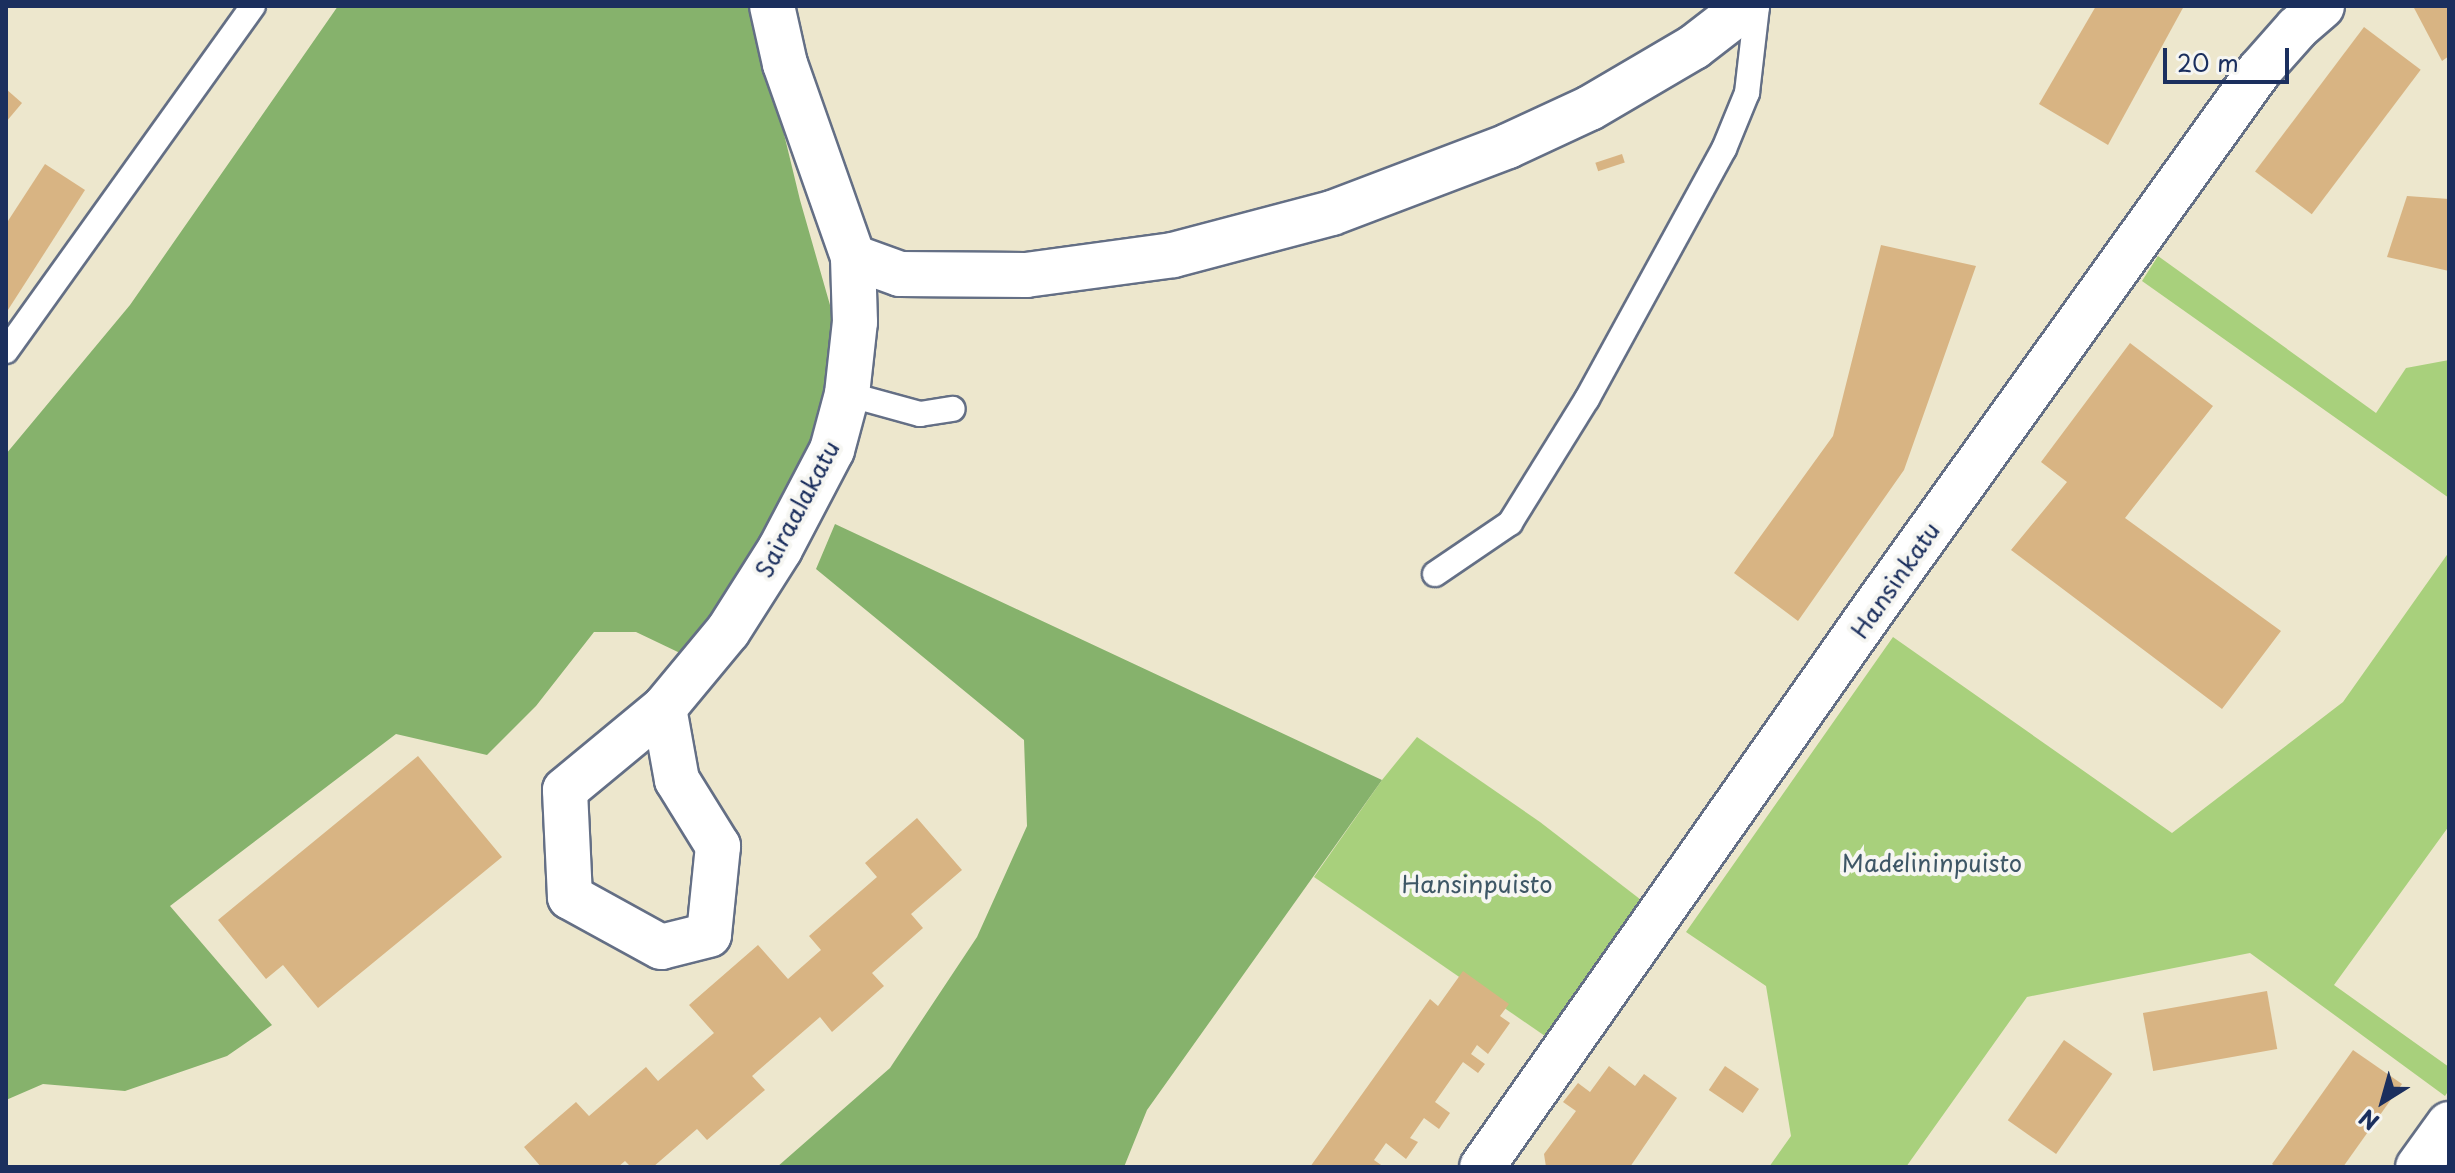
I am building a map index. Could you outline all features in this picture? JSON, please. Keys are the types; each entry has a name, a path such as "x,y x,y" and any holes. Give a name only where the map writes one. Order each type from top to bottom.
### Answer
{"street":[{"name":"Sairaalakatu","path":"664,708 677,780 718,846 709,935 661,947 570,897 565,790 664,708 728,631 780,549 832,450 847,394 855,322 853,257 785,64 772,6"},
{"path":"853,257 900,274 1026,275 1173,255 1332,213 1508,146 1590,108 1694,47 1747,6"},
{"name":"Hansinkatu","path":"1482,1167 1877,604 2259,71 2297,28 2322,6"},
{"path":"2418,1167 2449,1124"}],"lane":[{"path":"6,351 253,6"},
{"path":"1435,574 1510,523 1587,399 1724,149 1747,93 1757,6"},
{"path":"847,394 920,414 953,409"}],"green space":[{"path":"338,6 753,6 800,200 836,326 814,436 778,512 716,613 680,653 636,632 594,632 536,706 487,755 396,734 170,906 272,1025 227,1056 125,1091 43,1084 6,1100 6,454 130,305"},
{"path":"2158,256 2376,413 2406,368 2449,360 2449,498 2142,281"},
{"path":"835,524 1382,780 1147,1110 1124,1167 777,1167 890,1068 977,937 1027,826 1024,740 816,569"},
{"name":"Madelininpuisto","path":"2449,552 2449,826 2334,985 2449,1067 2449,1090 2445,1096 2250,953 2027,997 1906,1167 1769,1167 1791,1136 1766,986 1686,932 1893,637 2172,833 2343,702"},
{"name":"Hansinpuisto","path":"1417,737 1540,822 1645,903 1545,1036 1314,877 1382,780"}],"building":[{"path":"2096,6 2184,6 2108,145 2039,104"},
{"path":"2413,6 2449,6 2449,56 2442,61"},
{"path":"2364,27 2421,70 2312,214 2255,172"},
{"path":"6,89 22,103 6,122"},
{"path":"1622,154 1625,163 1598,171 1595,163"},
{"path":"45,164 85,190 6,313 6,224"},
{"path":"2407,196 2449,199 2449,271 2387,257"},
{"path":"1881,245 1976,266 1904,470 1798,621 1734,573 1833,436"},
{"path":"2130,343 2213,406 2125,518 2281,631 2222,709 2011,550 2067,482 2041,462"},
{"path":"418,756 502,857 318,1008 283,965 266,979 218,920"},
{"path":"917,818 962,870 911,914 923,928 872,973 884,986 832,1032 820,1017 752,1076 765,1090 707,1140 697,1129 653,1167 631,1167 625,1161 618,1167 541,1167 524,1147 576,1102 589,1116 646,1067 658,1081 714,1033 689,1005 758,945 788,979 821,950 809,936 877,877 865,863"},
{"path":"1463,971 1509,1004 1500,1016 1510,1023 1488,1054 1477,1045 1471,1054 1485,1064 1478,1073 1463,1062 1435,1102 1450,1113 1439,1129 1424,1118 1410,1138 1418,1142 1406,1159 1386,1143 1374,1160 1384,1167 1310,1167 1430,999 1438,1006"},
{"path":"2267,991 2277,1049 2153,1071 2143,1013"},
{"path":"2064,1040 2112,1074 2056,1154 2008,1120"},
{"path":"2353,1050 2402,1084 2343,1167 2276,1167 2272,1164"},
{"path":"1609,1066 1635,1086 1644,1074 1677,1098 1630,1167 1546,1167 1544,1154 1576,1111 1563,1102 1578,1083 1590,1092"},
{"path":"1725,1066 1759,1089 1743,1113 1709,1090"}]}
